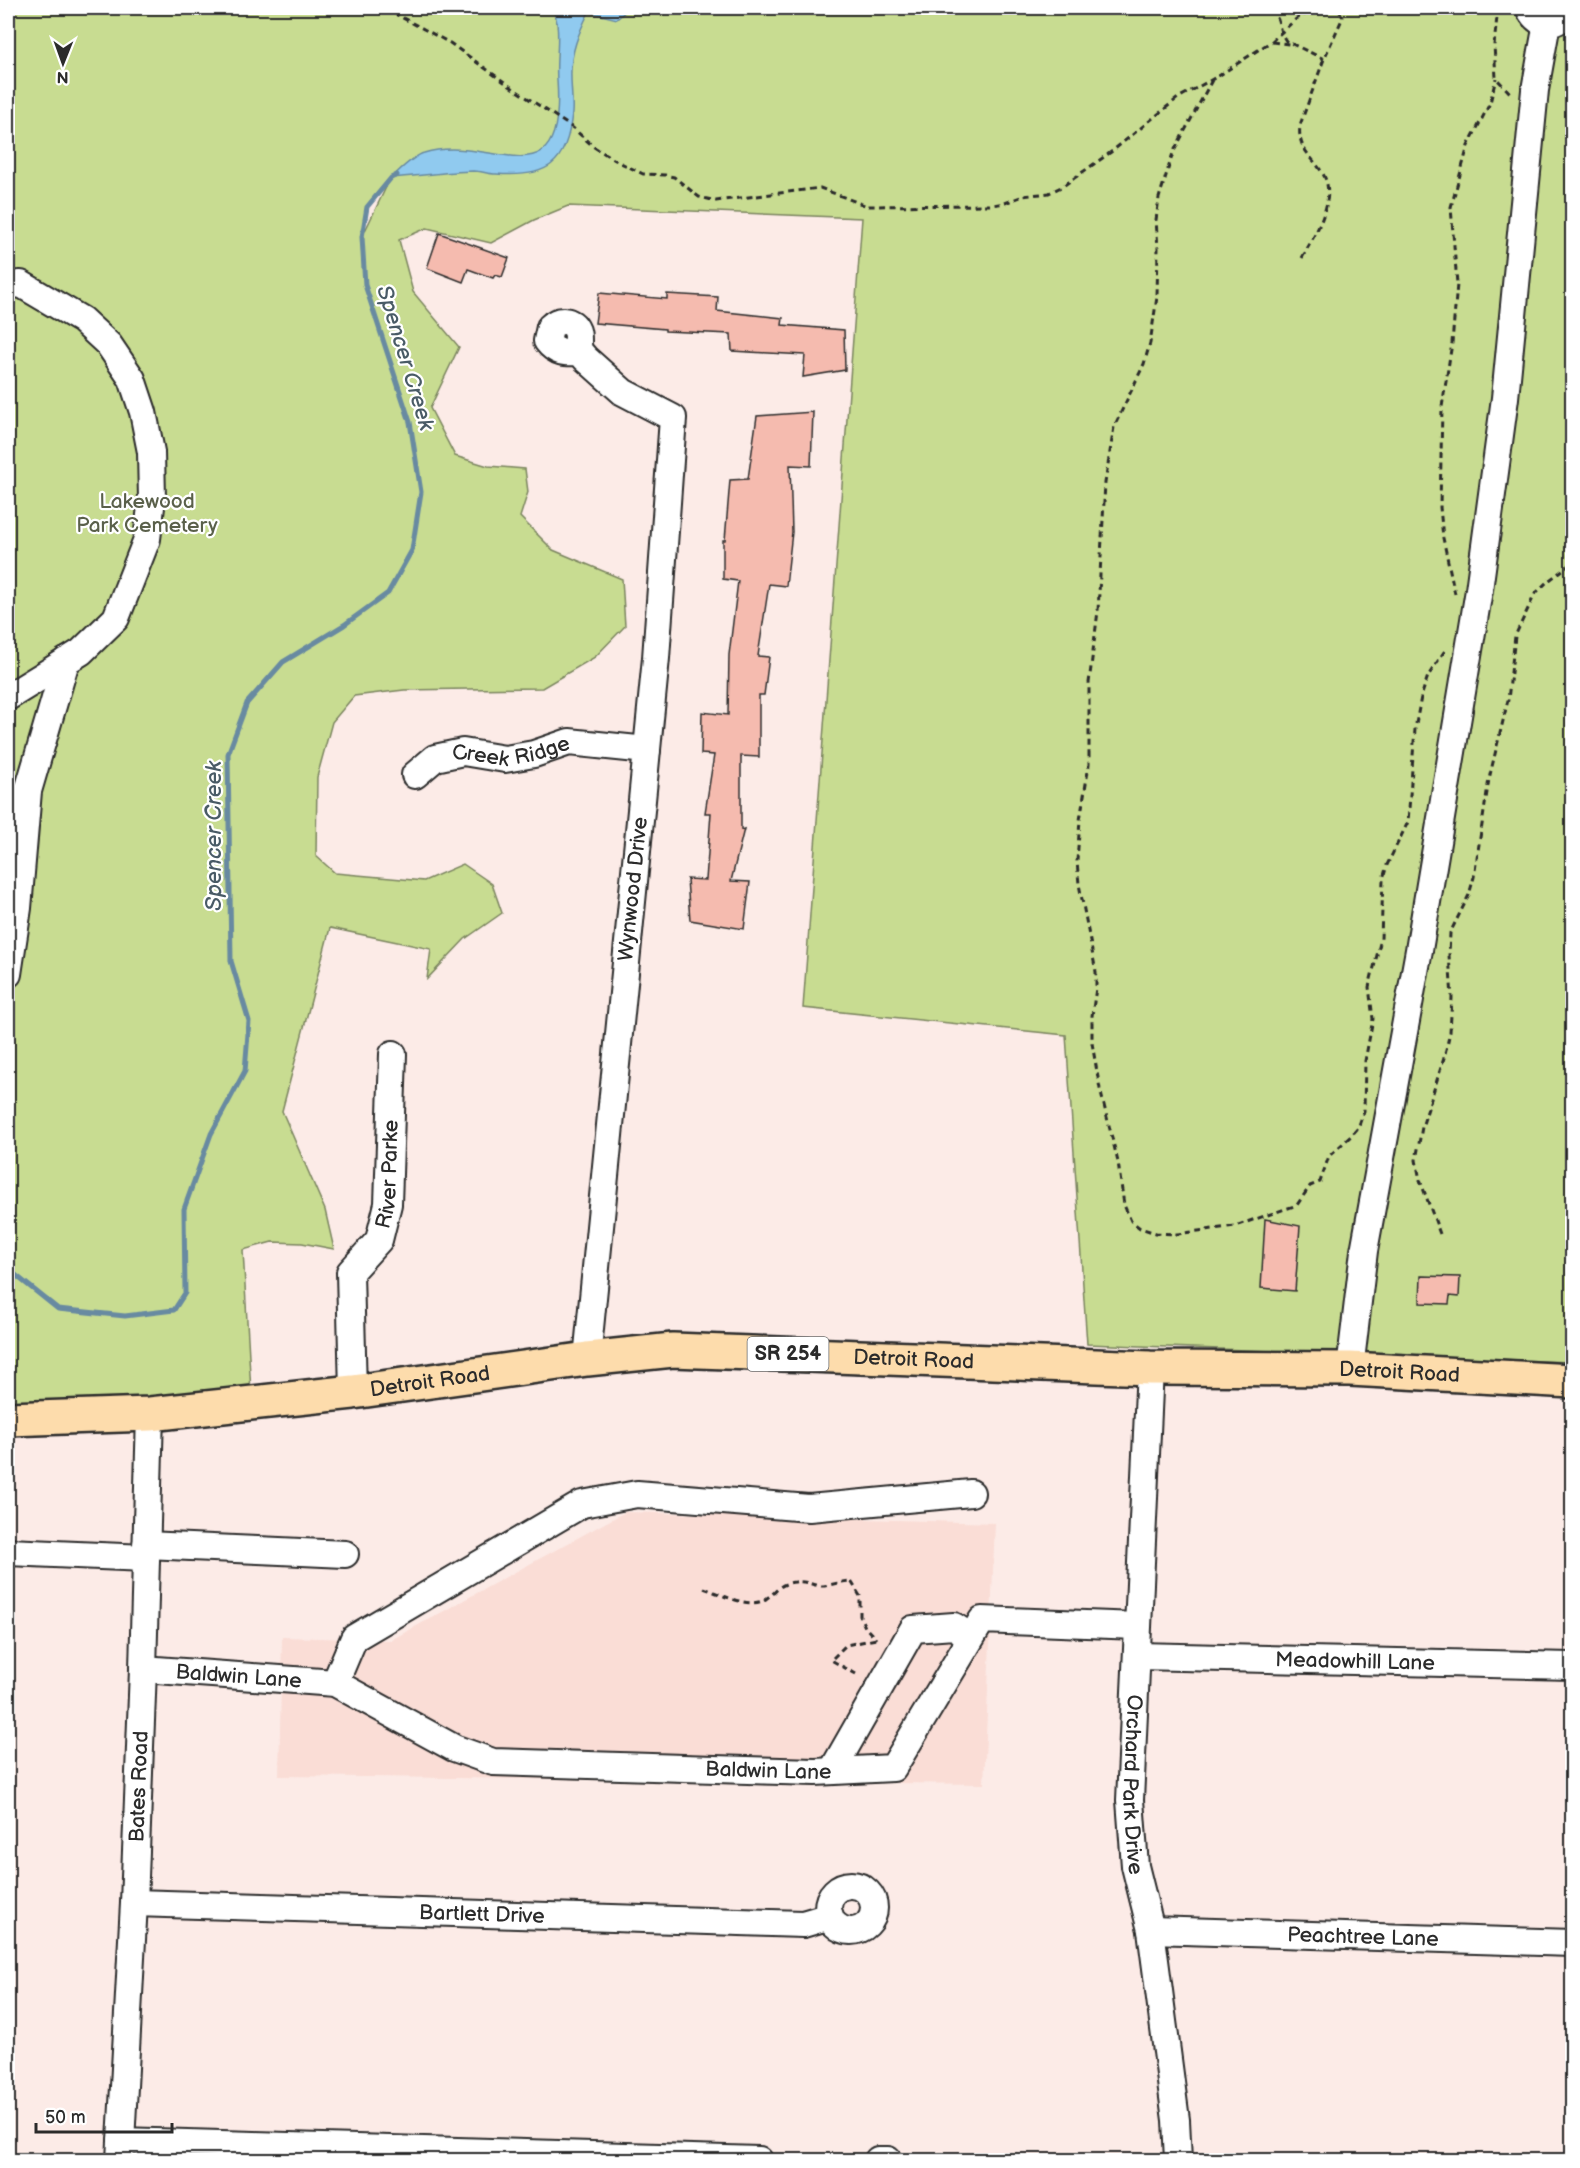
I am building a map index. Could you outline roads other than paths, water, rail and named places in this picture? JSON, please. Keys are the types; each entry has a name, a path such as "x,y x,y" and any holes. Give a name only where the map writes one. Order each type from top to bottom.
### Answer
{"main road":[{"name":"Detroit Road","path":"8,1419 150,1414 353,1392 587,1359 673,1350 1150,1368 1350,1369 1572,1381"}],"street":[{"path":"1350,1369 1364,1251 1415,973 1481,578 1505,398 1533,109 1538,15 1556,23 1572,8"},
{"path":"8,285 21,284 82,320 109,345 132,379 143,412 151,452 152,499 147,539 116,618 81,652 8,698"},
{"name":"Wynwood Drive","path":"580,352 623,392 673,418 656,658 587,1359"},
{"path":"8,974 18,908 28,791 66,661"},
{"name":"Creek Ridge","path":"415,775 435,758 463,752 505,759 534,754 569,742 647,750"},
{"name":"River Parke","path":"353,1392 350,1272 379,1240 388,1204 393,1054"},
{"name":"Orchard Park Drive","path":"1150,1368 1130,1800 1135,1866 1151,1930 1176,2120 1178,2160"},
{"name":"Bates Road","path":"120,2151 134,1903 150,1414"},
{"path":"335,1683 354,1638 582,1504 637,1494 810,1508 971,1493"},
{"path":"8,1552 345,1554"},
{"name":"Baldwin Lane","path":"143,1669 335,1683 454,1748 493,1762 832,1771 893,1768 982,1620 1137,1626"},
{"path":"832,1771 913,1629 954,1626 971,1637"},
{"name":"Meadowhill Lane","path":"1137,1656 1572,1666"},
{"name":"Bartlett Drive","path":"134,1903 803,1924 830,1916"},
{"name":"Peachtree Lane","path":"1151,1930 1572,1943"},
{"path":"120,2151 759,2160"},
{"path":"878,2160 888,2160"}],"water":[{"path":"553,8 629,8 617,19 589,12 585,20 572,60 572,113 565,145 559,156 541,170 514,175 473,171 391,178 411,160 424,153 450,149 519,157 537,154 550,142 557,119 558,34"}],"waterway":[{"name":"Spencer Creek","path":"8,1269 58,1309 125,1316 174,1310 185,1293 184,1209 211,1134 245,1071 249,1021 231,961 228,754 247,703 283,662 344,625 388,593 412,550 421,492 410,422 365,285 362,237 367,207 391,178 397,175"}],"park label":[{"name":"Lakewood Park Cemetery","path":"147,513"}]}
